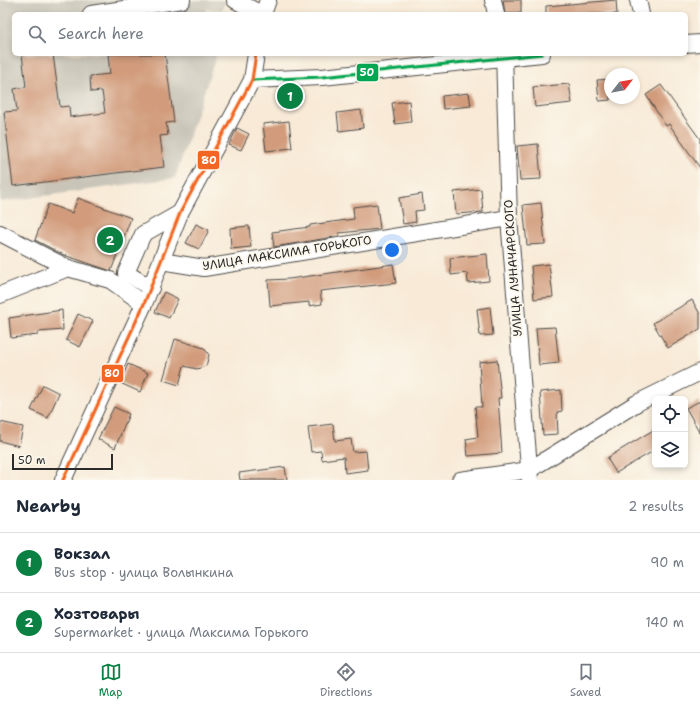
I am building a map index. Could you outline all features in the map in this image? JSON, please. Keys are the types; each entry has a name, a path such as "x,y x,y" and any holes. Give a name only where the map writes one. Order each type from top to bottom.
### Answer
{"street":[{"path":"104,12 182,0"},
{"path":"235,0 258,12"},
{"path":"263,12 268,0"},
{"path":"493,0 496,12"},
{"path":"638,0 641,12"},
{"path":"688,44 700,43"},
{"path":"62,480 144,304 180,213 252,80 256,56"},
{"path":"252,80 322,77 496,56"},
{"name":"УЛИЦА ЛУНАЧАРСКОГО","path":"504,56 509,218 529,475"},
{"path":"151,288 126,273 143,234 180,213"},
{"name":"УЛИЦА МАКСИМА ГОРЬКОГО","path":"161,261 204,268 509,218"},
{"path":"0,233 68,268 110,280 144,304"},
{"path":"0,295 68,268"},
{"path":"460,480 529,475 637,403 700,372"}],"shaded area":[{"path":"0,0 226,0 222,10 207,9 206,12 12,12 12,56 216,56 175,178 0,202"}],"building":[{"path":"503,0 521,0 521,12 505,12"},
{"path":"616,0 617,12 546,12 546,6"},
{"path":"22,56 53,56 60,107 69,106 70,117 105,113 102,91 91,92 90,76 110,74 108,56 165,56 174,122 166,123 168,135 160,136 164,167 13,186 4,112 17,111 14,89 26,87"},
{"path":"604,79 604,101 599,101 597,80"},
{"path":"569,84 572,103 535,107 533,87"},
{"path":"661,85 700,139 700,168 669,124 666,126 646,95"},
{"path":"469,93 471,106 443,109 442,96"},
{"path":"409,101 411,122 395,124 392,103"},
{"path":"361,110 363,128 339,131 337,113"},
{"path":"289,121 292,148 266,151 263,124"},
{"path":"237,128 249,134 241,150 229,145"},
{"path":"538,144 541,179 520,180 517,146"},
{"path":"481,189 483,212 456,214 454,192"},
{"path":"422,194 424,210 415,211 416,222 403,224 399,198"},
{"path":"78,198 131,218 111,271 64,255 35,240 48,204 72,213"},
{"path":"541,203 545,244 527,245 523,205"},
{"path":"377,204 380,229 339,233 340,236 274,247 272,232 354,219 353,207"},
{"path":"196,224 209,230 199,249 186,243"},
{"path":"249,226 251,247 231,249 230,228"},
{"path":"487,254 489,281 468,283 467,273 451,275 450,258"},
{"path":"393,264 396,283 320,291 322,304 309,306 309,302 270,306 268,280 289,279"},
{"path":"549,264 553,297 534,299 531,266"},
{"path":"164,292 178,299 169,318 155,312"},
{"path":"692,300 700,314 700,329 668,348 653,323"},
{"path":"490,307 493,335 480,336 477,309"},
{"path":"62,310 63,330 38,332 38,335 11,338 9,318"},
{"path":"78,314 93,321 80,347 66,340"},
{"path":"555,327 559,363 539,365 536,328"},
{"path":"175,339 204,348 209,355 206,366 197,369 184,366 179,385 163,380"},
{"path":"497,360 501,398 498,398 502,453 468,456 466,439 478,437 475,407 482,407 479,362"},
{"path":"128,364 148,373 140,392 120,383"},
{"path":"43,385 59,393 48,418 31,410"},
{"path":"561,390 562,411 557,412 558,434 543,435 540,392"},
{"path":"700,401 700,433 688,412 688,407"},
{"path":"114,407 129,414 115,448 98,439"},
{"path":"0,422 23,427 19,446 0,441"},
{"path":"333,424 335,441 351,439 353,452 366,451 368,470 345,473 344,457 322,460 321,451 311,452 308,427"},
{"path":"652,431 652,452 616,473 607,458"},
{"path":"285,467 287,480 240,480 239,473"}],"transit line":[{"name":"80","path":"63,480 144,304 180,213 252,80 256,56"},
{"name":"50","path":"252,80 322,77 523,56"}],"place":[{"name":"Вокзал","path":"290,96"},
{"name":"Хозтовары","path":"110,240"}]}
